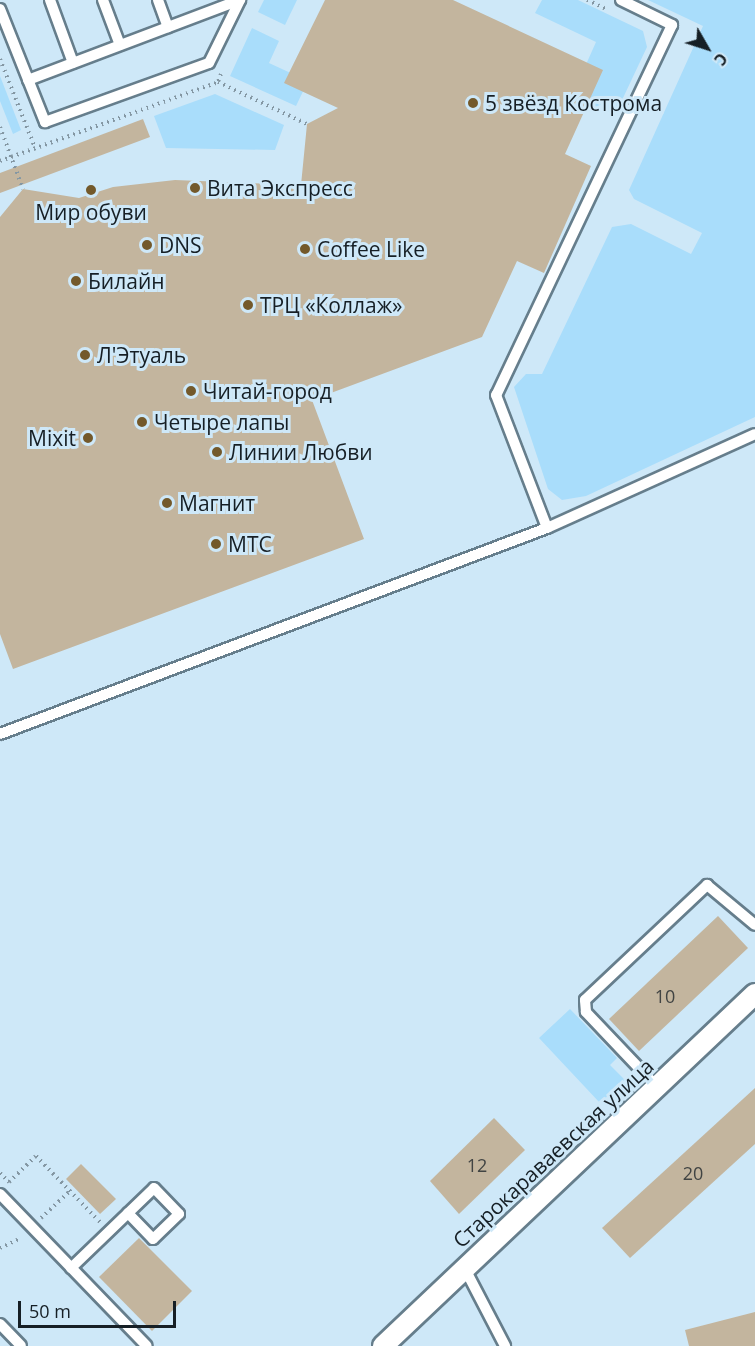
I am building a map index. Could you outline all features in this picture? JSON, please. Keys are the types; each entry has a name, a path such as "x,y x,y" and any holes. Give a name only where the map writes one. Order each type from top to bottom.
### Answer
{"street":[{"name":"Старокараваевская улица","path":"383,1346 755,994"}],"lane":[{"path":"50,0 73,63"},
{"path":"103,0 120,45"},
{"path":"158,0 168,27"},
{"path":"28,80 168,27 214,4 240,0"},
{"path":"0,9 45,122 209,63 240,0"},
{"path":"547,528 496,395 672,25 621,0"},
{"path":"0,734 547,528 755,434"},
{"path":"658,1088 586,1012 585,1000 707,885 755,925"},
{"path":"71,1268 109,1231 154,1188 179,1214 153,1239 128,1213"},
{"path":"0,1194 147,1346"},
{"path":"465,1269 505,1346"},
{"path":"0,1324 21,1346"}],"path":[{"path":"0,59 35,148"},
{"path":"218,82 227,61"},
{"path":"0,161 218,82 307,124"},
{"path":"0,127 24,189"},
{"path":"0,1173 9,1182 36,1155 109,1231"}],"shaded area":[{"path":"264,0 297,0 285,25 258,12"},
{"path":"542,0 578,0 643,31 647,47 615,115 572,96 596,42 535,13"},
{"path":"648,0 755,0 755,417 586,496 562,500 548,489 514,387 526,374 542,374 612,227 631,224 691,254 702,233 634,199 629,190 703,26"},
{"path":"252,28 279,41 269,63 308,81 296,106 230,76"},
{"path":"0,76 21,130 13,134 0,101"},
{"path":"215,94 284,125 275,150 166,148 154,116"},
{"path":"570,1009 617,1058 610,1065 625,1080 600,1103 539,1038"}],"building":[{"name":"ТРЦ «Коллаж»","path":"325,0 453,0 603,70 565,154 591,166 544,273 517,261 482,337 312,400 364,539 13,669 0,634 0,217 23,189 79,198 113,187 175,180 301,185 307,124 338,108 284,83"},
{"path":"143,119 150,137 0,193 0,173"},
{"path":"718,916 748,948 639,1051 609,1019"},
{"path":"755,1088 755,1144 630,1258 602,1228"},
{"path":"494,1118 525,1150 459,1214 430,1181"},
{"path":"81,1164 116,1199 100,1214 66,1179"},
{"path":"139,1238 192,1291 152,1331 99,1277"},
{"path":"755,1312 755,1346 689,1346 685,1330"}],"place":[{"name":"5 звёзд Кострома","path":"473,103"},
{"name":"Вита Экспресс","path":"195,188"},
{"name":"Мир обуви","path":"91,190"},
{"name":"DNS","path":"147,245"},
{"name":"Coffee Like","path":"305,249"},
{"name":"Билайн","path":"76,281"},
{"name":"ТРЦ «Коллаж»","path":"248,305"},
{"name":"Л'Этуаль","path":"85,355"},
{"name":"Читай-город","path":"191,391"},
{"name":"Четыре лапы","path":"142,422"},
{"name":"Mixit","path":"88,438"},
{"name":"Линии Любви","path":"217,452"},
{"name":"Магнит","path":"167,503"},
{"name":"МТС","path":"216,544"}]}
